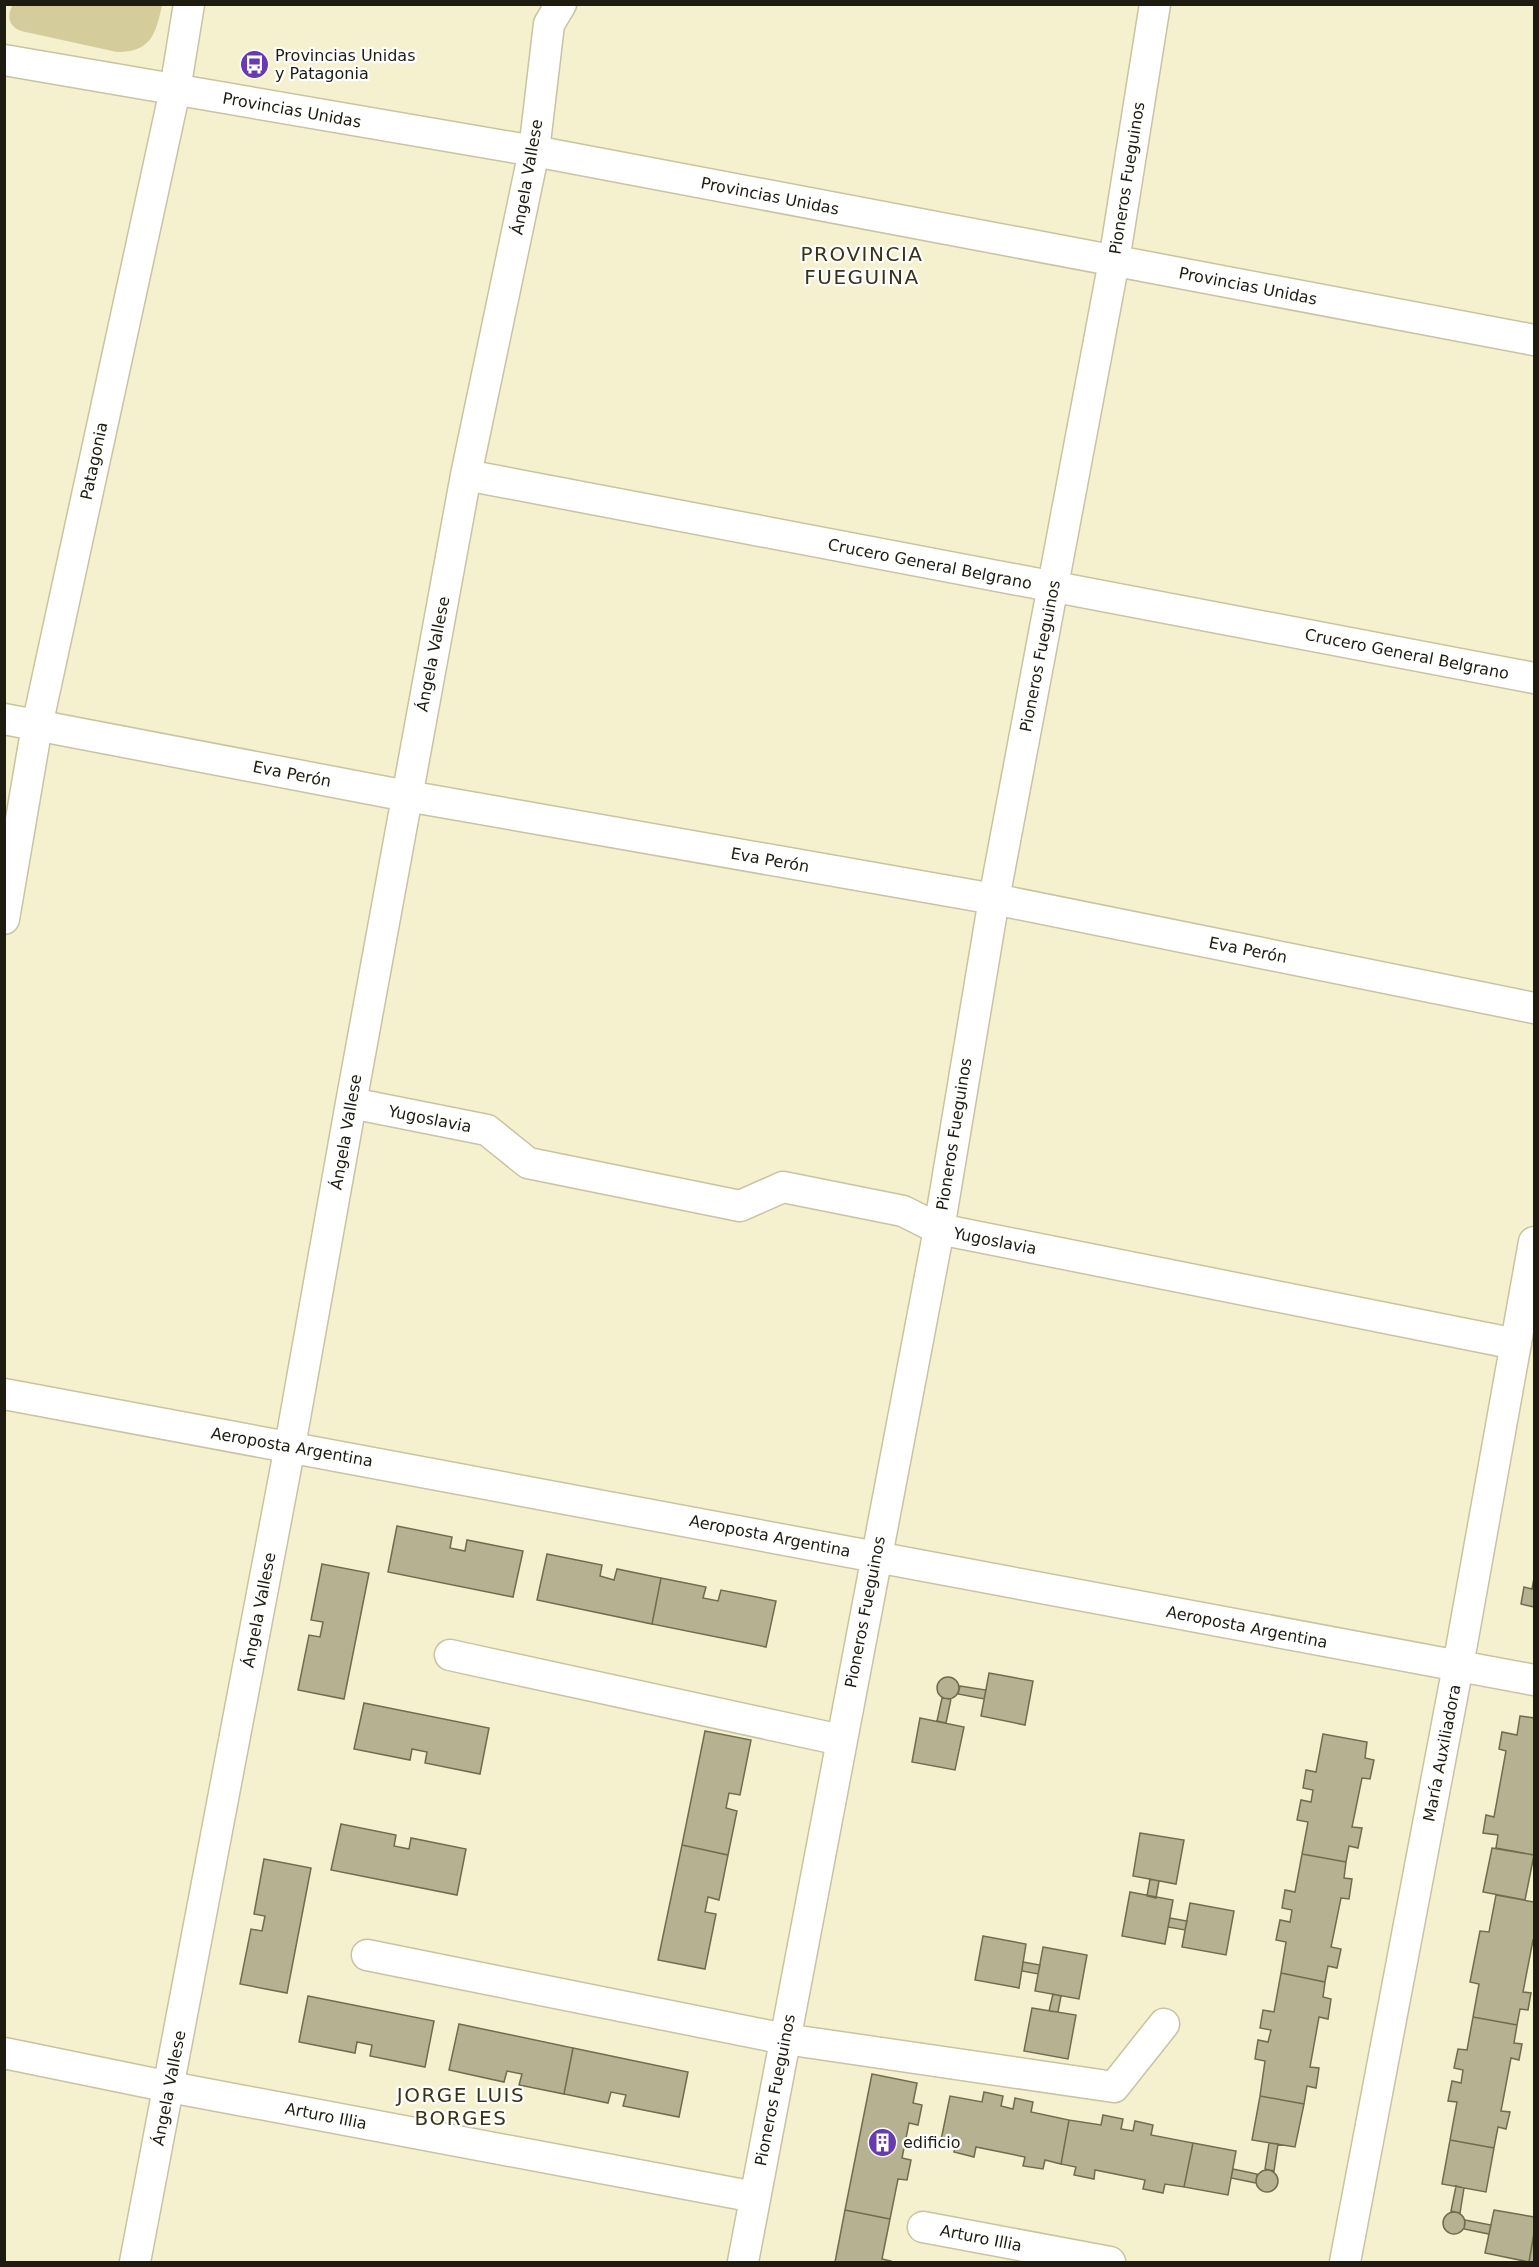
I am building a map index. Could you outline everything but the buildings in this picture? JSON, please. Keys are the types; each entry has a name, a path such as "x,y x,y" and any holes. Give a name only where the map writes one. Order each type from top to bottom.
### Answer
{"street":[{"name":"Patagonia","path":"4,919 37,726 175,90 189,4"},
{"name":"Ángela Vallese","path":"135,2262 290,1446 466,475 534,151 549,24 561,4"},
{"name":"Pioneros Fueguinos","path":"742,2262 939,1230 994,899 1114,261 1155,4"},
{"name":"Provincias Unidas","path":"4,60 534,151 1534,340"},
{"name":"Crucero General Belgrano","path":"466,475 1534,678"},
{"name":"Eva Perón","path":"4,719 407,796 994,899 1534,1008"},
{"name":"Yugoslavia","path":"351,1103 487,1130 528,1163 740,1206 783,1187 903,1211 939,1230 1516,1344"},
{"name":"María Auxiliadora","path":"1345,2262 1458,1666 1534,1242"},
{"name":"Aeroposta Argentina","path":"4,1394 1534,1680"},
{"path":"450,1655 841,1740"},
{"path":"367,1955 785,2039 1114,2087 1164,2024"},
{"name":"Arturo Illia","path":"4,2053 170,2087 755,2197"},
{"name":"Arturo Illia","path":"923,2227 1110,2262"}],"shaded area":[{"path":"13,4 162,5 154,33 145,45 138,49 117,52 21,31 11,23 9,17"}],"place":[{"name":"Provincias Unidas y Patagonia","path":"254,64"},
{"name":"edificio","path":"882,2142"}],"district":[{"name":"PROVINCIA FUEGUINA","path":"862,266"},
{"name":"JORGE LUIS BORGES","path":"461,2106"}]}
